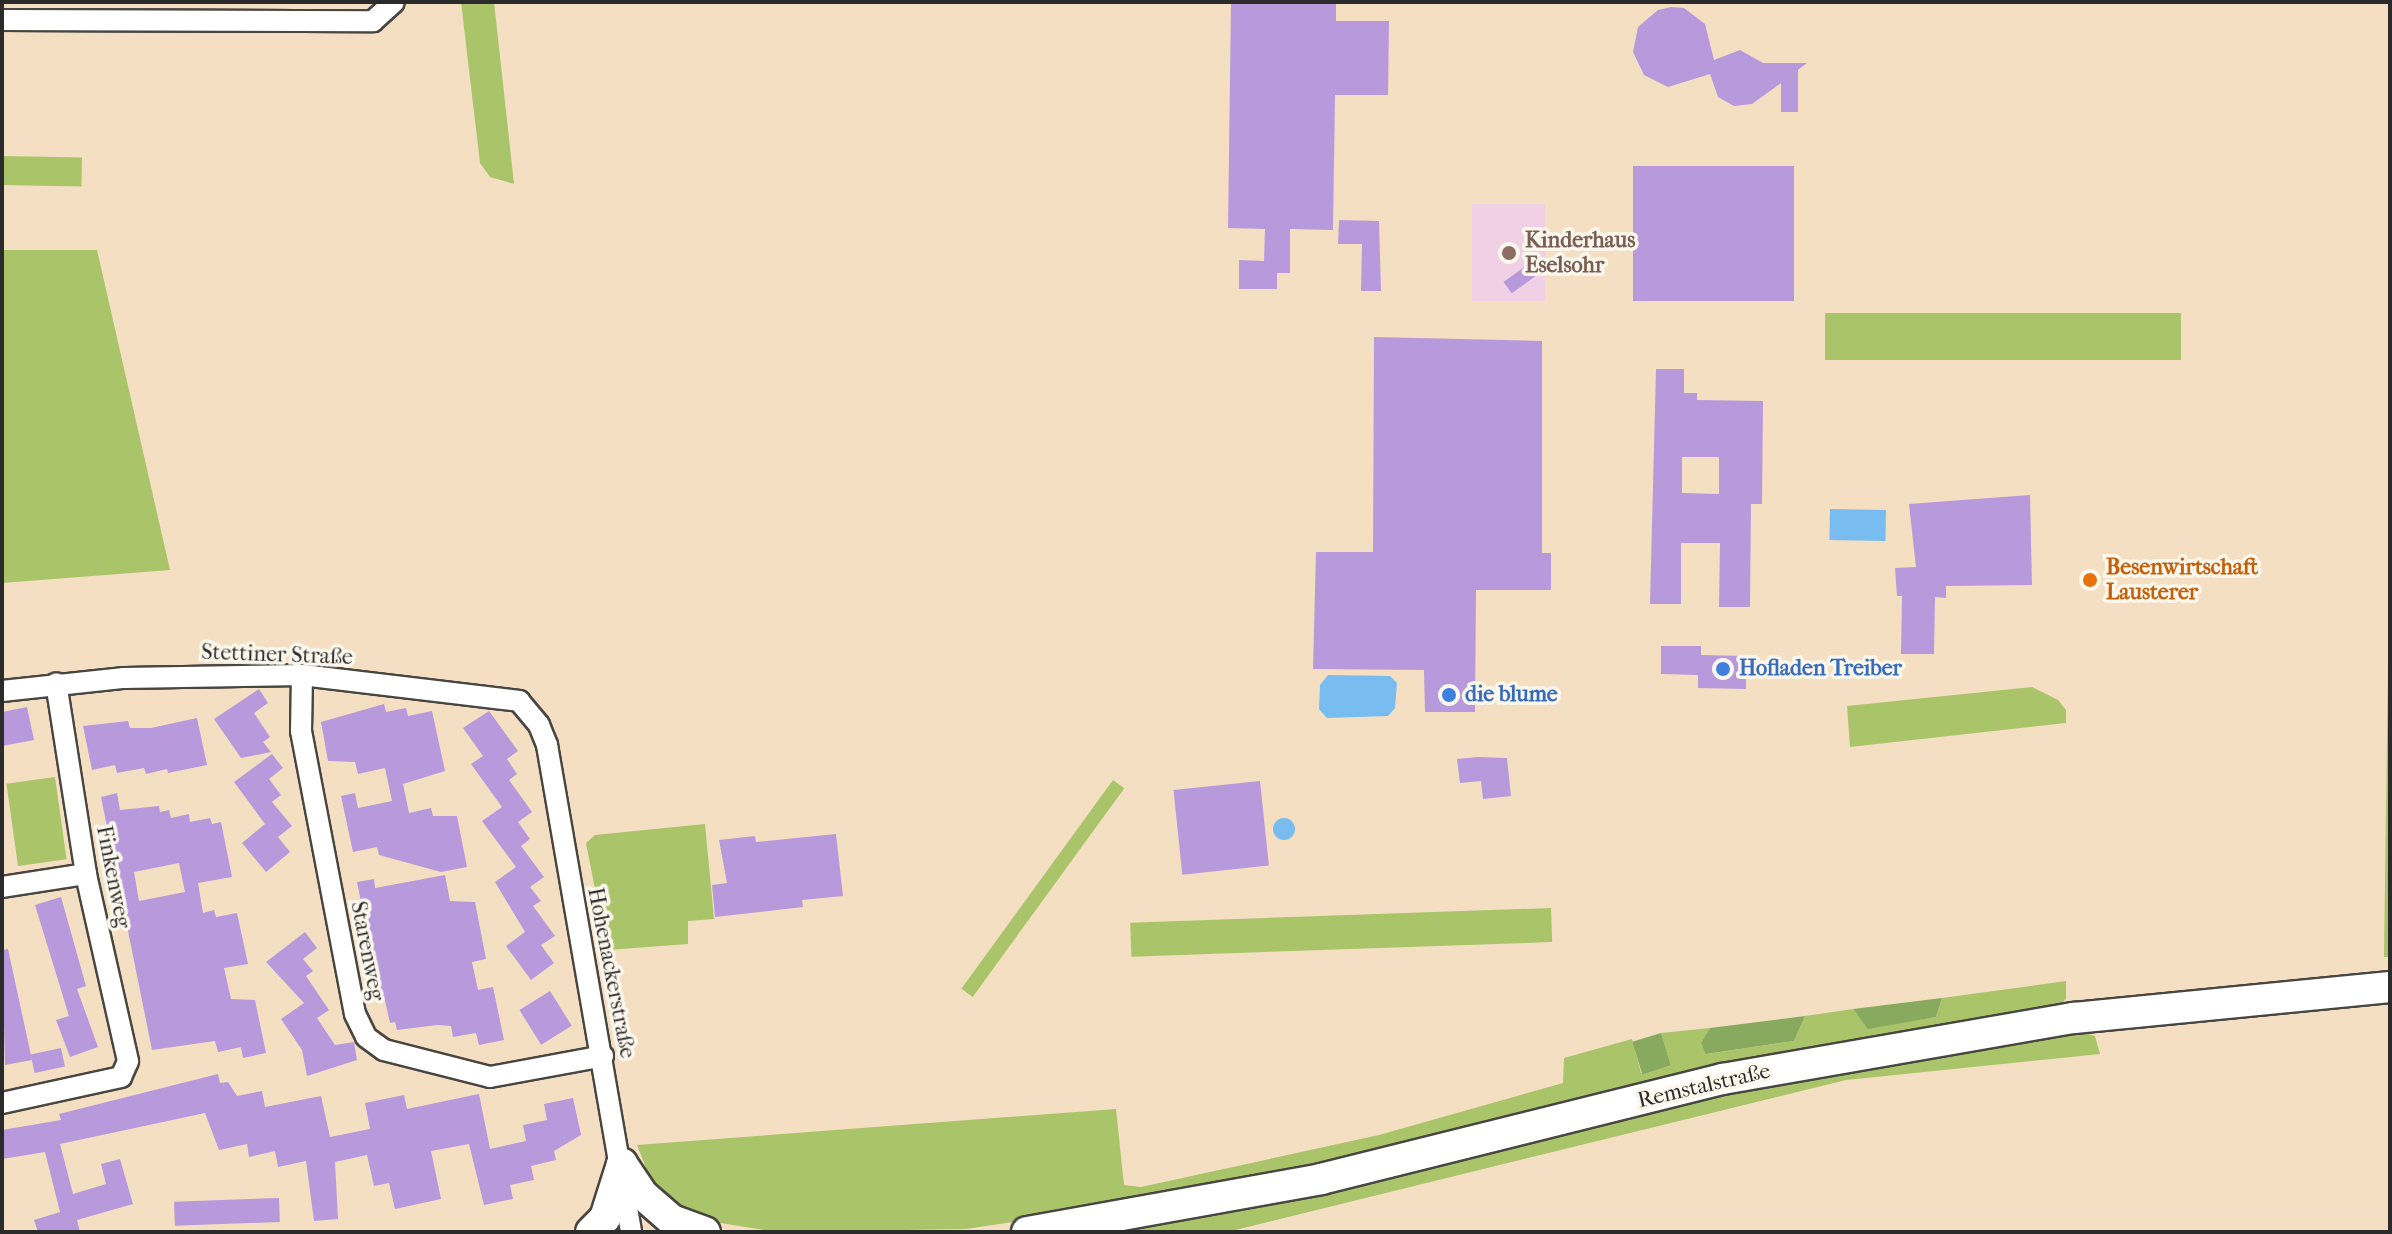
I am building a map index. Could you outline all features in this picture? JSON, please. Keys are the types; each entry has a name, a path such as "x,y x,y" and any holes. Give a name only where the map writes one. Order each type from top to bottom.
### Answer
{"street":[{"path":"2,20 373,21 394,2"},
{"name":"Stettiner Straße","path":"2,691 56,683 302,675 502,696 519,701 539,725"},
{"name":"Starenweg","path":"302,675 301,731 355,1014 366,1037 384,1050 490,1077 603,1056"},
{"name":"Finkenweg","path":"2,1103 121,1077 128,1061 86,874 56,683"},
{"name":"Hohenackerstraße","path":"539,725 603,1056 631,1232"},
{"path":"2,887 86,874"},
{"name":"Remstalstraße","path":"1027,1232 1321,1179 1723,1079 2074,1018 2390,987"},
{"path":"591,1232 605,1218 622,1164"},
{"path":"622,1164 643,1195 672,1220 705,1232"}],"shaded area":[{"name":"Kinderhaus Eselsohr","path":"1472,204 1545,204 1545,301 1472,301"}],"green space":[{"path":"461,2 494,2 514,184 490,177 480,163"},
{"path":"2,156 82,157 81,186 2,185"},
{"path":"2,250 97,250 170,570 2,583"},
{"path":"1825,313 2181,313 2181,360 1825,360"},
{"path":"2388,661 2390,957 2384,957"},
{"path":"2032,687 2058,700 2066,710 2066,723 1850,747 1847,706"},
{"path":"55,777 67,859 18,866 6,784"},
{"path":"1113,780 1124,788 973,997 961,989"},
{"path":"705,824 714,919 688,921 688,944 607,950 586,843 595,835"},
{"path":"1551,908 1552,942 1131,957 1130,923"},
{"path":"2066,981 2066,999 2056,1009 1918,1028 1717,1068 1214,1192 966,1229 776,1232 708,1221 668,1201 649,1175 637,1145 1116,1109 1124,1185 1141,1187 1379,1135 1563,1083 1564,1058 1632,1039 1641,1073 1671,1066 1661,1033 1710,1028 1701,1043 1707,1054 1794,1041 1805,1016 1853,1009 1868,1028 1936,1017 1942,998"},
{"path":"1942,998 1936,1017 1868,1029 1853,1009"},
{"path":"1805,1016 1794,1041 1706,1054 1701,1043 1710,1028"},
{"path":"2072,1029 2095,1036 2100,1054 1846,1080 1227,1232 1097,1232 1766,1078"},
{"path":"1661,1033 1671,1066 1642,1074 1632,1042"}],"water":[{"path":"1830,509 1886,510 1885,541 1829,540"},
{"path":"1328,675 1390,676 1397,683 1395,708 1388,716 1327,718 1319,709 1320,685"},
{"path":"1284,818 1292,821 1295,829 1292,837 1284,840 1276,837 1273,829 1276,821"}],"building":[{"path":"1231,2 1336,2 1336,21 1389,21 1388,95 1335,95 1333,230 1290,229 1290,273 1277,273 1277,289 1239,289 1239,260 1264,261 1265,229 1228,228"},
{"path":"1684,8 1705,24 1714,60 1740,50 1763,63 1807,63 1798,70 1798,112 1781,112 1781,83 1752,104 1734,106 1718,97 1710,74 1668,87 1644,75 1633,52 1638,27 1658,10"},
{"path":"1633,166 1794,166 1794,301 1633,301"},
{"path":"1339,220 1379,221 1381,291 1361,291 1362,244 1338,244"},
{"path":"1531,262 1539,273 1512,293 1503,282"},
{"path":"1374,337 1542,341 1542,553 1551,553 1551,590 1476,590 1475,712 1425,712 1424,670 1313,669 1316,552 1373,552"},
{"path":"1656,369 1684,369 1684,393 1697,393 1697,400 1763,401 1762,504 1751,504 1750,607 1719,607 1720,543 1681,543 1681,604 1650,604","holes":["1682,457 1719,457 1719,494 1682,493"]},
{"path":"2030,495 2032,585 1946,586 1946,598 1935,597 1934,654 1901,654 1902,596 1897,596 1895,568 1916,567 1909,504"},
{"path":"1661,646 1701,646 1701,655 1746,656 1746,689 1698,688 1698,675 1661,674"},
{"path":"259,689 268,703 254,713 270,737 263,742 271,752 241,758 214,719"},
{"path":"384,704 386,712 406,708 408,716 432,711 445,771 403,784 409,813 431,808 433,816 457,816 467,867 441,872 379,855 377,847 353,852 341,796 355,793 358,808 392,801 385,768 358,774 355,762 328,761 321,722"},
{"path":"27,707 34,740 2,746 2,712"},
{"path":"489,711 518,751 507,759 517,774 509,780 532,812 518,822 530,839 521,846 544,877 530,887 541,901 533,906 555,936 541,945 554,963 531,980 506,946 525,932 495,882 516,867 482,821 502,807 471,764 483,756 463,728"},
{"path":"197,718 207,765 146,774 144,768 117,773 115,765 92,770 83,726 128,721 130,728 151,728"},
{"path":"272,754 283,768 269,779 281,795 272,802 292,826 278,837 290,852 266,872 242,843 265,824 234,782"},
{"path":"1507,758 1511,796 1483,799 1481,781 1460,783 1457,759"},
{"path":"1260,781 1269,866 1182,875 1173,790"},
{"path":"117,793 120,810 159,806 160,812 169,810 171,818 189,814 190,822 210,818 212,824 221,822 232,877 198,883 203,913 214,910 216,917 237,913 248,964 224,968 231,999 255,1000 266,1053 243,1058 241,1047 218,1052 215,1041 152,1050 101,797","holes":["179,863 185,892 139,901 134,872"]},
{"path":"836,834 843,896 802,900 803,907 715,917 712,885 727,883 719,840 755,836 756,842"},
{"path":"445,875 450,901 475,902 486,959 472,962 478,990 493,987 504,1040 479,1045 476,1033 453,1037 451,1026 397,1030 395,1022 390,1023 384,996 380,997 357,882 374,879 375,888"},
{"path":"61,897 86,986 77,989 98,1047 70,1057 56,1020 69,1016 35,905"},
{"path":"305,932 317,948 303,959 313,971 306,976 329,1010 317,1018 335,1045 354,1042 357,1060 307,1076 302,1050 281,1019 304,1003 266,962"},
{"path":"8,949 32,1060 5,1065 2,950"},
{"path":"550,991 572,1026 541,1045 519,1010"},
{"path":"61,1048 65,1067 35,1073 31,1054"},
{"path":"218,1074 220,1083 228,1082 237,1096 262,1091 265,1107 321,1096 330,1137 370,1129 365,1103 404,1095 407,1109 479,1094 490,1149 526,1141 523,1125 547,1120 544,1104 573,1098 581,1135 554,1151 556,1160 531,1166 534,1180 510,1185 513,1199 484,1205 469,1144 431,1151 441,1199 395,1209 389,1183 374,1186 367,1155 335,1162 338,1219 314,1221 306,1161 278,1167 275,1151 249,1157 247,1144 219,1150 205,1113 60,1144 73,1194 106,1184 101,1164 120,1159 133,1204 77,1220 80,1232 38,1232 34,1220 60,1212 45,1152 2,1159 2,1130 61,1120 59,1114"},
{"path":"279,1198 280,1222 175,1226 174,1202"}],"place":[{"name":"Kinderhaus Eselsohr","path":"1509,253"},
{"name":"Besenwirtschaft Lausterer","path":"2090,580"},
{"name":"Hofladen Treiber","path":"1723,669"},
{"name":"die blume","path":"1449,695"}]}
